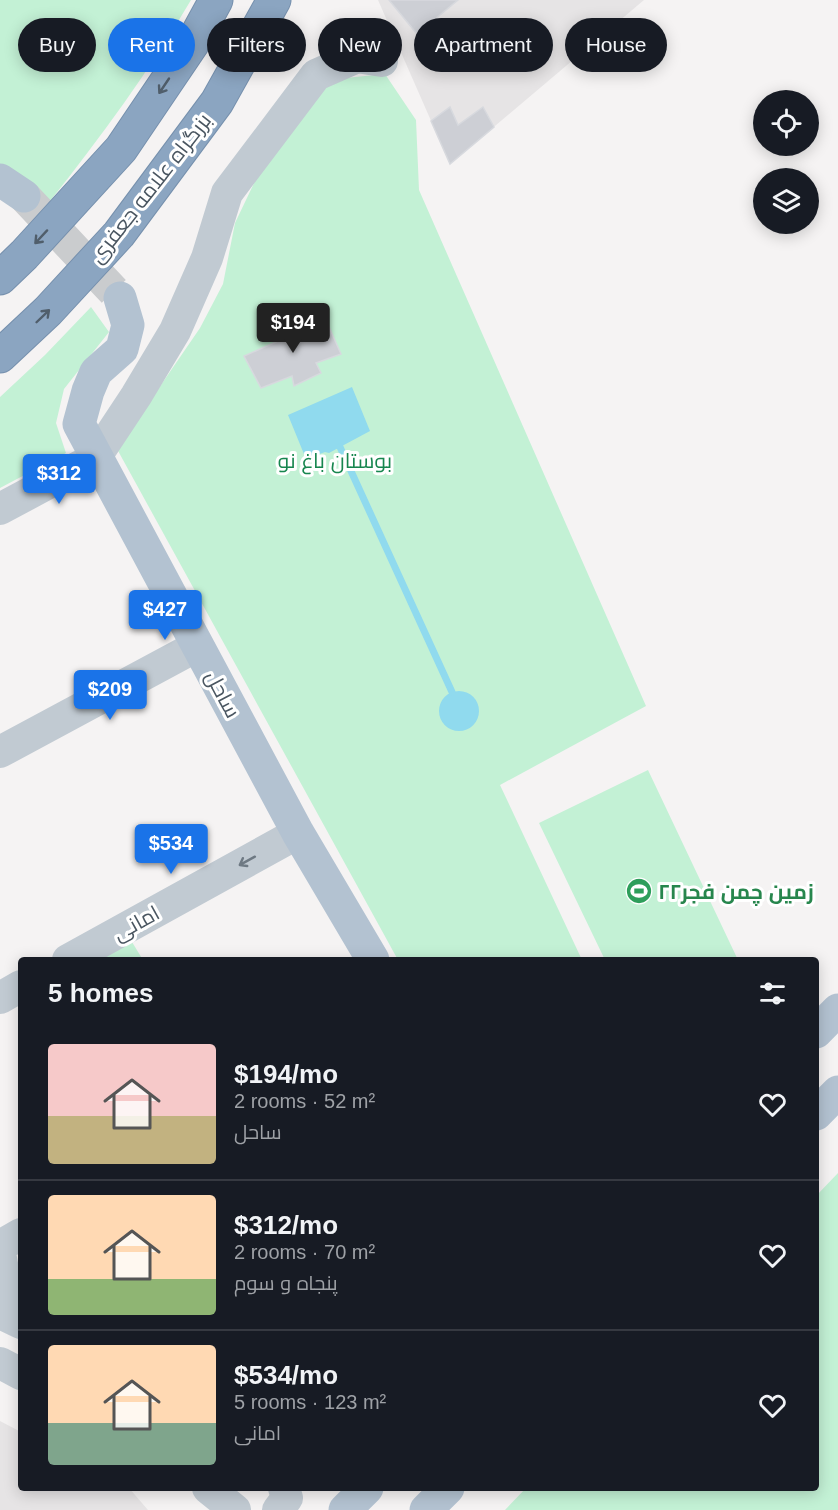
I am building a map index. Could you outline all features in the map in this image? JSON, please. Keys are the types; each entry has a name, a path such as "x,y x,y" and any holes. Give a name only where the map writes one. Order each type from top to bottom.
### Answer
{"highway":[{"path":"0,278 121,149 192,44 216,0"},
{"name":"بزرگراه علامه جعفری","path":"0,356 48,311 119,234 217,102 274,0"},
{"path":"217,102 289,0"}],"main road":[{"name":"ساحل","path":"120,298 128,325 122,349 96,372 79,424 95,458 298,833 371,957"},
{"path":"819,1029 838,1010"},
{"path":"819,1111 838,1092"},
{"path":"345,1510 364,1491"},
{"path":"426,1510 445,1491"}],"street":[{"path":"0,509 95,458 175,331 207,258 227,193 316,75 323,72"},
{"path":"0,752 197,646"},
{"name":"امانی","path":"73,957 298,833"},
{"path":"0,998 18,988"},
{"path":"0,1246 18,1236"},
{"path":"0,1313 18,1322"},
{"path":"0,1363 18,1372"},
{"path":"197,1491 203,1510"},
{"path":"212,1491 235,1510"},
{"path":"278,1510 287,1498 285,1491"}],"shaded area":[{"path":"378,0 644,0 623,18 565,18 565,67 450,164 402,55 402,18 386,18"},
{"path":"0,1421 18,1430 18,1491 132,1491 148,1510 0,1510"}],"green space":[{"path":"0,0 191,0 180,18 108,18 108,72 145,72 88,153 50,201 0,165"},
{"name":"بوستان باغ نو","path":"385,74 416,120 419,190 646,706 500,785 581,957 396,957 117,449 200,328 223,284 235,223 266,158 325,80"},
{"path":"91,307 109,332 64,389 56,423 66,453 0,488 0,397"},
{"name":"زمین چمن فجر۲۲","path":"648,770 737,957 604,957 539,823"},
{"path":"132,942 141,957 105,957"},
{"path":"838,1173 838,1510 505,1510 523,1491 819,1491 819,1193"}],"water":[{"path":"352,387 370,431 329,453 325,452 306,459 288,415"},
{"path":"459,691 473,697 479,711 473,725 459,731 445,725 439,711 445,697"}],"building":[{"path":"389,0 458,0 436,18 414,18 414,30"},
{"path":"450,107 458,125 483,107 494,127 450,164 431,121"},
{"path":"288,318 298,335 325,318 341,354 316,363 321,373 294,386 292,376 261,388 244,356 276,342 270,326"}],"waterway":[{"path":"340,447 452,692"}],"tunnel":[{"path":"24,196 120,298"}],"place":[{"name":"زمین چمن فجر۲۲","path":"639,891"}]}
